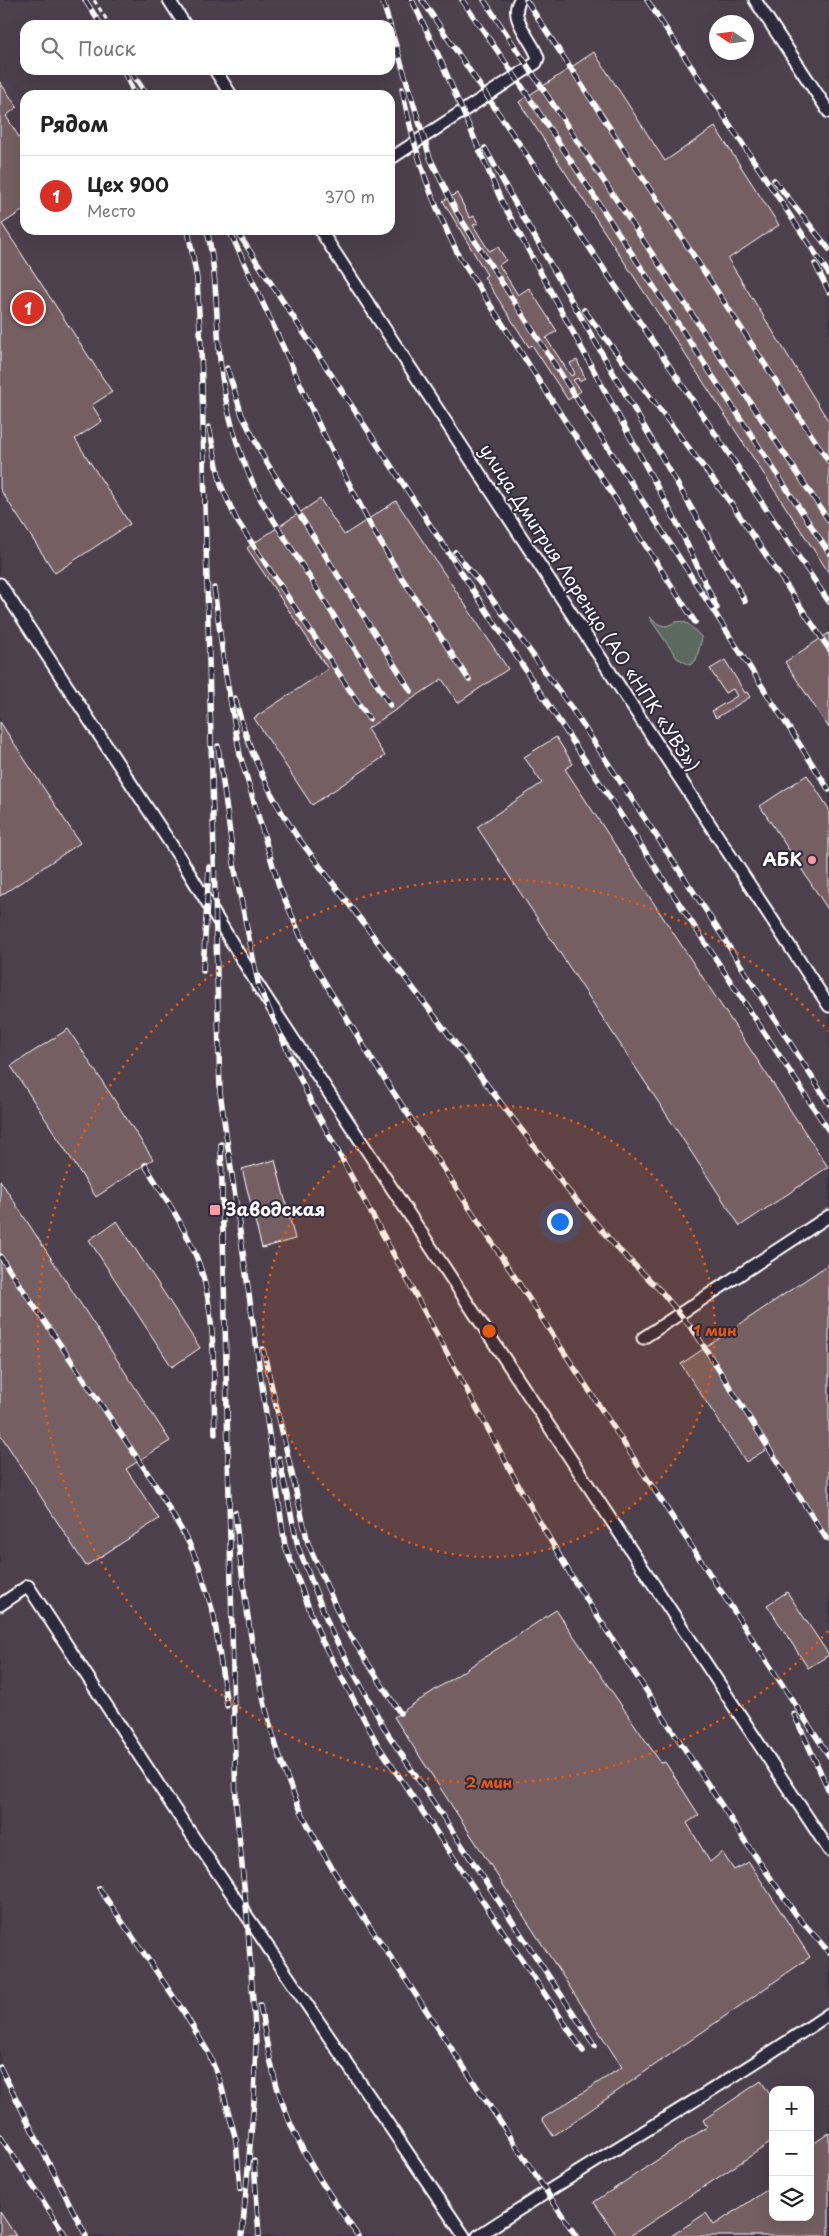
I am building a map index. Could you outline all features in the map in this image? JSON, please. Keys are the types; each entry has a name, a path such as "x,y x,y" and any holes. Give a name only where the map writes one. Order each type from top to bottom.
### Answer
{"lane":[{"path":"169,0 182,20"},
{"path":"395,156 536,63 538,58 536,53 517,16 516,9 520,0"},
{"path":"755,0 829,112"},
{"path":"218,75 228,90"},
{"name":"улица Дмитрия Лоренцо (АО «НПК «УВЗ»)","path":"323,235 829,1006"},
{"path":"0,584 180,858 259,987 829,1850"},
{"path":"643,1338 829,1216"},
{"path":"0,1605 28,1586 184,1822 464,2236"},
{"path":"478,2236 546,2191 759,2062 829,2014"}],"path":[{"path":"94,0 107,20"}],"shaded area":[{"path":"0,0 829,0 829,2236 0,2236"}],"green space":[{"path":"649,617 662,625 666,626 680,622 686,623 692,628 702,638 696,660 690,665 677,658"}],"building":[{"path":"594,52 665,161 715,127 779,225 728,259 829,422 829,573 519,102"},
{"path":"0,82 17,107 6,116 20,139 20,212 2,224 112,392 92,405 102,421 75,439 130,524 55,573 0,489"},
{"path":"457,193 470,218 474,216 478,223 473,225 489,251 498,247 506,260 499,265 518,295 529,288 557,331 546,338 571,376 575,374 570,363 577,360 585,378 579,381 578,378 573,380 581,391 568,400 532,345 529,347 484,277 487,275 443,201"},
{"path":"320,499 344,535 396,501 508,669 458,703 442,679 367,729 385,756 312,805 254,718 328,669 247,548"},
{"path":"829,633 829,728 785,662"},
{"path":"725,660 745,693 747,692 750,697 716,718 712,711 737,696 733,689 725,693 710,669"},
{"path":"0,722 80,843 0,896"},
{"path":"556,737 573,764 565,769 828,1167 740,1226 477,827 542,783 524,757"},
{"name":"АБК","path":"807,775 829,809 829,911 760,806"},
{"path":"68,1029 153,1159 96,1197 11,1066"},
{"path":"275,1160 295,1239 262,1248 242,1169"},
{"path":"0,1180 170,1441 126,1469 159,1519 86,1566 0,1434"},
{"path":"117,1221 200,1348 172,1367 89,1240"},
{"path":"829,1264 829,1542 767,1449 746,1462 681,1364"},
{"path":"787,1592 829,1655 808,1668 767,1605"},
{"path":"556,1610 661,1763 665,1762 699,1815 687,1823 710,1862 722,1852 734,1870 749,1862 810,1957 553,2136 542,2119 622,2067 394,1717"},
{"path":"761,2081 769,2093 769,2144 630,2236 617,2236 594,2202 707,2127 703,2120"},
{"path":"829,2133 829,2236 671,2236 706,2213 714,2225 769,2189 769,2221 814,2221 814,2143"},
{"path":"0,2212 16,2236 0,2236"}],"railway":[{"path":"85,0 98,20"},
{"path":"382,0 388,20"},
{"path":"412,0 443,65"},
{"path":"422,0 829,602"},
{"path":"462,0 515,76 829,553"},
{"path":"484,0 829,521"},
{"path":"526,0 829,462"},
{"path":"647,0 829,274"},
{"path":"395,42 430,158 457,213 829,790"},
{"path":"440,59 501,200 678,525 717,608"},
{"path":"125,75 133,90"},
{"path":"133,75 144,90"},
{"path":"402,89 412,135 425,176 440,216 460,258 695,622"},
{"path":"485,148 745,601"},
{"path":"774,180 829,249"},
{"path":"189,235 197,279 201,347 220,1092 285,1546 321,1639 378,1745 583,2051"},
{"path":"208,235 214,278 222,378 229,414 239,449 261,500 390,705"},
{"path":"231,235 320,427 371,526 398,572 469,680"},
{"path":"239,235 829,1131"},
{"path":"815,264 829,292"},
{"path":"584,310 733,506 829,649"},
{"path":"227,368 242,415 265,460 411,691"},
{"path":"209,427 221,485 236,519 369,719"},
{"path":"455,552 484,588 570,706 705,909 829,1104"},
{"path":"214,588 225,670 240,755 279,886 311,960 371,1058 829,1756"},
{"path":"235,698 252,752 276,803 296,835 566,1188 616,1247 661,1291 696,1334 826,1538"},
{"path":"218,746 235,870 259,987 310,1100 521,1490 575,1582 749,1847 797,1916 829,1952"},
{"path":"203,971 209,867"},
{"path":"221,1144 236,1805 247,1916 256,2042 254,2101 242,2236"},
{"path":"145,1165 187,1236 204,1280 213,1346 215,1434"},
{"path":"0,1256 153,1481 189,1543 199,1566 214,1616 227,1706"},
{"path":"263,1349 308,1543 344,1626 400,1713"},
{"path":"279,1458 298,1547 332,1633 386,1731 595,2046"},
{"path":"235,1512 248,1617 261,1687 279,1755 302,1813 342,1884 576,2236"},
{"path":"794,1714 829,1791"},
{"path":"99,1888 180,2006 208,2052 220,2081 236,2140 240,2189"},
{"path":"260,2005 273,2072 280,2097 292,2127 317,2175 358,2236"},
{"path":"0,2067 86,2236"},
{"path":"0,2136 66,2236"},
{"path":"254,2161 259,2236"}],"place":[{"name":"Цех 900","path":"28,308"},
{"name":"АБК","path":"812,860"},
{"name":"Заводская","path":"215,1210"}]}
